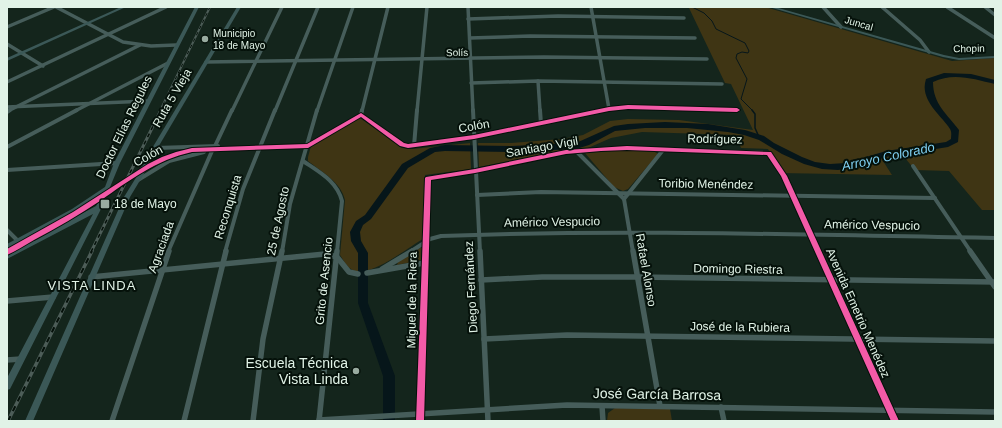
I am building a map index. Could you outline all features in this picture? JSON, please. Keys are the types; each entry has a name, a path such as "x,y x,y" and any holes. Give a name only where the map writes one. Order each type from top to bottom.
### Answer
{"street":[{"path":"7,27 55,7 123,42 140,45 176,45"},
{"path":"7,60 124,7"},
{"path":"7,82 164,7"},
{"name":"Doctor Elías Regules","path":"7,386 99,205 117,163 176,45 197,7"},
{"name":"Ruta 5 Vieja","path":"28,421 126,197 239,7"},
{"path":"215,146 282,7"},
{"name":"Reconquista","path":"184,421 232,224 243,190 318,7"},
{"name":"25 de Agosto","path":"253,421 263,339 281,259 290,204 318,108 353,7"},
{"path":"361,115 388,7"},
{"path":"414,146 428,7"},
{"name":"Diego Fernández","path":"468,7 488,421"},
{"path":"591,7 609,109"},
{"name":"Juncal","path":"771,7 943,56"},
{"path":"823,7 841,27"},
{"path":"882,7 920,40 929,52"},
{"path":"947,7 995,38"},
{"path":"985,7 995,15"},
{"path":"468,19 592,17 684,18"},
{"path":"470,38 695,38"},
{"path":"7,44 43,66"},
{"path":"7,112 140,45"},
{"name":"Chopin","path":"943,56 959,59 995,57"},
{"name":"Solís","path":"206,62 544,57 707,59"},
{"path":"7,147 168,63"},
{"path":"538,81 541,124"},
{"path":"471,83 538,81 722,84"},
{"path":"7,107 16,108 148,101"},
{"name":"Colón","path":"7,252 59,224 154,164 182,151 308,146 361,115 402,145 414,146 474,138 609,109 628,107 738,110"},
{"name":"Colón","path":"156,148 215,146 231,148"},
{"name":"Colón","path":"138,179 168,160 186,154 212,152 231,148"},
{"name":"Santiago Vigil","path":"427,180 431,176 475,171 576,151 627,148 663,150"},
{"path":"624,199 663,150"},
{"name":"Rodríguez","path":"663,150 767,152"},
{"name":"Santiago Vigil","path":"576,151 624,199"},
{"name":"Agraciada","path":"112,421 172,243 212,152"},
{"name":"Avenida Emetrio Menédez","path":"767,152 784,176 894,421"},
{"name":"Grito de Asencio","path":"303,161 337,187 341,194 337,257 319,420"},
{"path":"7,170 117,163"},
{"path":"913,166 994,284"},
{"name":"Miguel de la Riera","path":"420,421 427,180"},
{"path":"8,245 74,211 106,190"},
{"name":"Toribio Menéndez","path":"477,195 541,192 936,198"},
{"name":"Rafael Alonso","path":"624,199 660,406"},
{"path":"7,256 99,205"},
{"path":"7,230 18,241"},
{"name":"Américo Vespucio","path":"382,269 430,239 441,236 479,234 560,231 995,238"},
{"path":"91,277 325,254 337,257 349,272 358,274"},
{"name":"Américo Vespucio","path":"367,273 382,269 424,263"},
{"name":"Domingo Riestra","path":"481,280 542,277 637,277 994,284"},
{"path":"7,300 53,297"},
{"name":"José de la Rubiera","path":"484,339 568,335 995,341"},
{"path":"7,360 21,359"},
{"name":"José García Barrosa","path":"319,420 567,405 721,406 995,412"},
{"path":"602,406 603,421"},
{"path":"721,406 724,421"}],"shaded area":[{"path":"685,7 765,7 952,61 995,58 995,210 982,210 949,171 915,170 905,158 883,161 892,175 779,173 768,149 741,148 736,135 642,132 611,138 588,148 559,151 479,167 478,143 511,143 562,139 583,135 610,121 628,119 679,120 753,130 731,84 725,83 689,8"},
{"path":"360,118 402,148 412,149 470,143 471,169 425,175 423,239 380,265 371,269 355,271 346,264 340,255 345,200 343,194 340,188 330,178 308,161 308,157 311,146"},
{"path":"628,149 655,152 658,154 628,189 623,191 614,187 585,153"},
{"path":"422,248 421,260 397,265 398,262"},
{"path":"615,408 670,409 672,421 607,421 608,413"}],"waterway":[{"path":"692,7 704,13 712,21 716,29 745,43 749,51 748,53 742,52 737,54 736,58 747,79 741,99 752,110"},
{"name":"Arroyo Colorado","path":"389,421 389,376 363,303 363,253 356,241 355,232 359,223 368,217 405,166 433,150 445,148 512,149 576,146 586,143 614,129 645,125 687,125 728,129 745,133 762,138 785,153 814,165 838,167 859,163 879,156 901,151 948,144 955,140 955,130 936,108 930,96 929,81 944,76 962,75 979,77 995,82"},
{"path":"752,110 755,114 755,128 759,137"}],"railway":[{"path":"160,111 210,7"},
{"path":"91,252 161,110"},
{"path":"8,421 92,251"}],"cycle path":[{"path":"7,252 66,220 136,173 150,165 178,153 192,150 308,146 361,115 402,145 408,146 474,137 609,109 628,107 737,110"},
{"path":"420,421 428,178 475,171 566,152 627,148 769,153 784,176 895,421"}],"place":[{"name":"Municipio 18 de Mayo","path":"205,39"},
{"name":"18 de Mayo","path":"105,204"},
{"name":"Escuela Técnica Vista Linda","path":"356,371"}],"district":[{"name":"VISTA LINDA","path":"92,285"}]}
